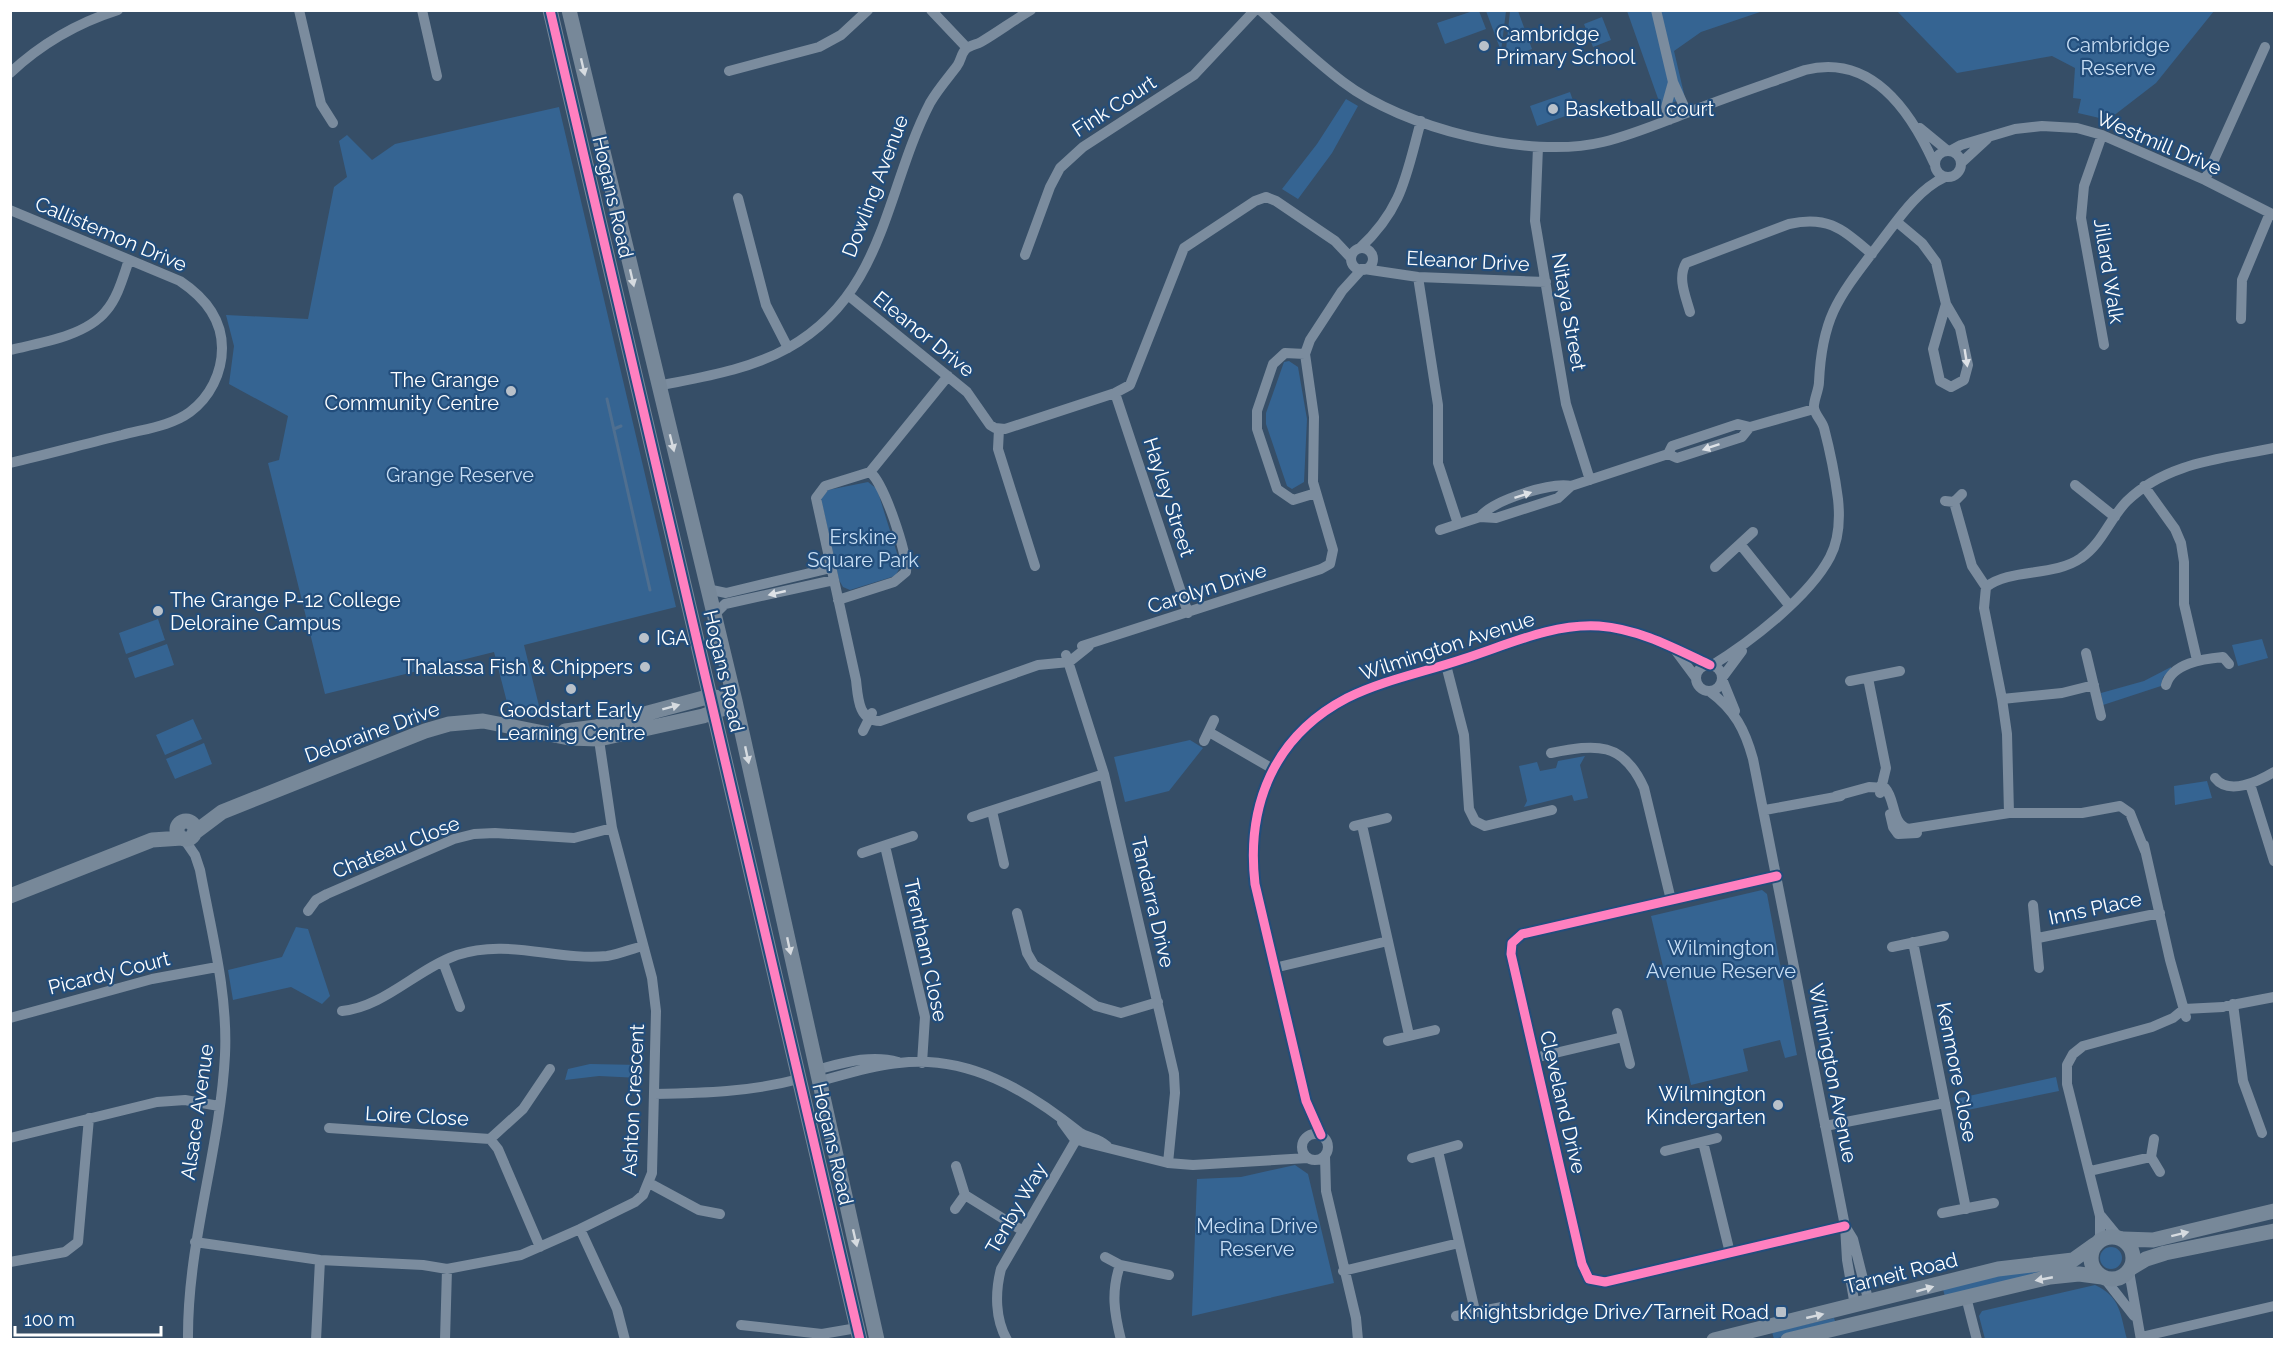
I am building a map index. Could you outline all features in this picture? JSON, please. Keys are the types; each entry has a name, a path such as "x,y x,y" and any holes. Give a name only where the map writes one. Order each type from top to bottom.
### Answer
{"street":[{"path":"10,73 63,33 118,10"},
{"path":"299,10 321,104 333,123"},
{"path":"422,10 437,76"},
{"name":"Hogans Road","path":"550,10 716,713 858,1334"},
{"name":"Hogans Road","path":"569,10 735,701 877,1340"},
{"path":"729,71 819,47 841,35 868,10"},
{"path":"931,10 967,48"},
{"name":"Dowling Avenue","path":"639,390 736,369 788,348 822,323 848,295 873,255 931,102 967,48 1031,10"},
{"path":"1257,10 1344,83 1393,110 1421,121 1504,144 1560,148 1602,143 1805,70 1838,65 1855,70 1874,81 1912,123 1949,151 1958,155 1961,163 1957,174 1932,183 1917,197 1872,254 1834,308 1819,357 1818,394 1814,409 1824,426 1836,484 1838,531 1831,556 1813,582 1744,645 1710,666 1700,669 1696,678 1700,687 1709,692 1717,688 1744,645"},
{"name":"Fink Court","path":"1025,255 1050,187 1060,168 1083,147 1194,75 1257,10"},
{"path":"1656,10 1673,82 1687,112"},
{"path":"2205,180 2265,47"},
{"path":"1669,120 1667,102 1673,82"},
{"path":"1342,291 1355,254 1377,234 1397,203 1421,121"},
{"path":"1912,123 1934,165 1945,177"},
{"name":"Westmill Drive","path":"1949,151 1961,145 2015,129 2042,126 2077,128 2102,135 2205,180 2272,214"},
{"name":"Jillard Walk","path":"2102,135 2084,186 2081,218 2104,345"},
{"name":"Westmill Drive","path":"1961,163 1989,137"},
{"name":"Nitaya Street","path":"1538,147 1535,221 1566,404 1590,480"},
{"path":"1917,197 1937,156 1949,151"},
{"path":"1035,566 998,449 999,429 1125,389 1135,379 1179,256 1193,241 1255,201 1266,197 1355,254"},
{"path":"738,198 766,305 788,348"},
{"name":"Callistemon Drive","path":"10,210 180,281 207,305 219,331 222,347 219,372 200,404 169,423 10,463"},
{"path":"2241,319 2242,280 2272,214"},
{"path":"1690,312 1682,282 1682,270 1686,263 1789,224 1806,220 1823,221 1840,228 1872,254"},
{"path":"1897,222 1932,255 1939,270 1946,304 1959,322 1968,364 1964,380 1951,387 1940,381 1933,349 1946,304"},
{"path":"1305,354 1285,353 1275,360 1257,411 1257,429 1277,489 1293,500 1316,493 1311,471 1314,417 1305,354 1310,340 1342,291 1371,263 1377,234"},
{"path":"1355,254 1355,267 1363,269"},
{"name":"Eleanor Drive","path":"1355,254 1372,256 1388,274"},
{"path":"10,350 78,330 97,320 112,302 129,260"},
{"name":"Eleanor Drive","path":"1363,269 1418,278 1546,282"},
{"path":"1418,278 1438,405 1438,464 1458,524"},
{"name":"Eleanor Drive","path":"848,295 967,392 990,425 999,429"},
{"path":"628,341 646,335"},
{"path":"863,732 871,716 860,708 856,680 816,498 825,486 870,472 948,376"},
{"name":"Hayley Street","path":"1115,393 1188,613"},
{"path":"1440,530 1480,517 1488,508 1509,500 1554,485 1571,486 1590,480 1668,454 1672,446 1738,424 1750,427 1814,409"},
{"path":"1986,587 1997,581 2050,570 2081,558 2094,546 2115,516 2144,486 2161,475 2184,466 2274,448"},
{"path":"838,600 894,582 906,572 904,556 881,487 870,472"},
{"path":"2075,485 2115,516"},
{"path":"2144,486 2175,529 2181,543 2184,562 2184,604 2198,660"},
{"name":"Carolyn Drive","path":"871,716 880,721 1038,665 1054,656 1068,658 1079,646 1089,646 1321,569 1333,558 1332,545 1316,493"},
{"path":"1954,499 1972,566 1986,587 1984,608 2007,734 2009,813"},
{"path":"1715,567 1753,532"},
{"path":"1740,544 1789,605"},
{"path":"707,589 726,593 831,568"},
{"path":"713,616 725,604 834,580"},
{"name":"Wilmington Avenue","path":"1321,1135 1306,1101 1255,884 1252,858 1258,805 1273,769 1294,739 1309,723 1347,698 1390,681 1551,631 1574,627 1626,630 1648,637 1710,666"},
{"name":"Wilmington Avenue","path":"1676,651 1696,678"},
{"path":"2086,653 2101,716"},
{"path":"2166,685 2172,674 2198,660 2223,657 2229,664"},
{"name":"Tandarra Drive","path":"1068,658 1104,774 1174,1074 1175,1093 1168,1162"},
{"path":"1446,665 1464,735 1467,794 1469,809 1475,821 1485,826 1552,810"},
{"path":"1710,666 1718,670 1722,678"},
{"path":"1851,681 1900,671"},
{"name":"Wilmington Avenue","path":"1722,678 1745,733 1765,810 1863,1311"},
{"path":"1868,678 1886,768 1881,790 1888,802 1893,827 1898,834 1908,835 2009,813 2071,812 2110,801 2125,802 2133,808 2138,818 2185,1013"},
{"path":"2002,699 2062,693 2094,685"},
{"name":"Wilmington Avenue","path":"1709,692 1726,704 1737,717"},
{"path":"711,696 735,701"},
{"name":"Deloraine Drive","path":"642,723 711,696"},
{"name":"Deloraine Drive","path":"10,896 159,838 186,833 213,817 417,734 449,724 492,722 569,738 642,723 716,713 735,701"},
{"path":"1214,720 1206,736 1273,769"},
{"name":"Ashton Crescent","path":"195,1242 321,1260 423,1264 447,1269 499,1261 540,1247 635,1202 649,1184 652,1173 656,1011 652,978 612,828 603,784 598,733"},
{"path":"1551,753 1586,747 1612,750 1637,772 1644,788 1671,900"},
{"path":"2215,778 2228,786 2250,784 2274,772"},
{"path":"972,817 1104,774"},
{"path":"2250,784 2274,861"},
{"path":"1765,810 1881,790"},
{"path":"992,811 1003,866"},
{"path":"1387,818 1358,826 1388,941 1409,1035"},
{"name":"Chateau Close","path":"308,911 316,900 327,894 454,839 495,833 574,838 612,828"},
{"name":"Alsace Avenue","path":"186,833 195,855 217,967 225,1037 219,1106 195,1242 189,1291 188,1340"},
{"path":"862,853 913,836"},
{"name":"Trentham Close","path":"885,846 925,1017 922,1062"},
{"name":"Cleveland Drive","path":"1777,876 1522,934 1514,939 1511,954 1582,1264 1589,1279 1605,1282 1845,1226"},
{"name":"Inns Place","path":"2033,905 2038,938 2039,968"},
{"path":"1017,913 1027,953 1034,965 1096,1006 1121,1013 1158,1002"},
{"name":"Inns Place","path":"2038,938 2160,913"},
{"path":"1892,947 1944,936"},
{"path":"1274,968 1388,941"},
{"name":"Kenmore Close","path":"1913,942 1966,1209"},
{"path":"342,1011 365,1005 456,955 497,947 598,956 621,953 643,946"},
{"path":"443,962 460,1006"},
{"name":"Picardy Court","path":"10,1018 152,979 217,967"},
{"path":"2136,1322 2122,1298 2096,1273 2090,1259 2100,1236 2100,1216 2081,1131 2072,1070 2082,1054 2111,1040 2152,1027 2170,1024 2185,1013 2274,997"},
{"path":"2228,1006 2243,1081 2262,1133"},
{"path":"1617,1013 1630,1064"},
{"path":"1388,1041 1435,1030"},
{"path":"1534,1058 1623,1037"},
{"path":"654,1094 758,1089 817,1076 856,1060 883,1058 898,1063 922,1062 974,1068 1025,1094 1064,1118 1078,1136 1097,1137 1107,1146 1168,1162 1219,1165 1272,1159 1318,1160 1325,1156"},
{"path":"490,1139 523,1109 550,1069"},
{"path":"10,1138 165,1101 185,1100 219,1106"},
{"name":"Wilmington Avenue","path":"1305,1138 1306,1101"},
{"path":"1825,1126 1945,1104"},
{"path":"10,1262 65,1252 76,1246 89,1119"},
{"name":"Loire Close","path":"329,1128 461,1138 482,1136 490,1139 498,1149 540,1247"},
{"path":"1272,1159 1314,1134 1321,1135 1328,1144 1325,1156 1326,1191 1360,1339"},
{"name":"Tenby Way","path":"1007,1340 999,1317 997,1285 1001,1269 1078,1136"},
{"path":"1305,1138 1302,1150 1326,1191"},
{"path":"1665,1151 1717,1138"},
{"path":"2154,1139 2151,1157 2160,1172"},
{"path":"1703,1142 1730,1253"},
{"path":"1412,1158 1458,1145"},
{"path":"1438,1151 1475,1311"},
{"path":"2090,1171 2151,1157"},
{"path":"956,1166 965,1195 1023,1231"},
{"path":"649,1184 699,1210 720,1214"},
{"path":"955,1209 965,1195"},
{"path":"1942,1213 1994,1203"},
{"path":"2095,1244 2106,1237 2141,1241 2163,1238 2274,1211"},
{"path":"2100,1216 2128,1244 2133,1256 2130,1270 2136,1322 2141,1338 2274,1306"},
{"path":"580,1229 617,1309 625,1340"},
{"path":"2103,1278 2118,1279 2146,1259 2165,1253 2274,1232"},
{"path":"1343,1271 1459,1243"},
{"name":"Tarneit Road","path":"1788,1339 1863,1311 1998,1269 2073,1260 2095,1244"},
{"path":"1105,1257 1120,1265 1169,1275"},
{"path":"316,1340 321,1260"},
{"path":"1120,1265 1114,1287 1113,1310 1120,1340"},
{"path":"445,1340 447,1269"},
{"name":"Tarneit Road","path":"1714,1340 1863,1311 1930,1306 2050,1277 2079,1274 2103,1278"},
{"path":"1966,1297 1977,1340"},
{"path":"1456,1316 1502,1307"},
{"path":"741,1325 822,1334 858,1334"}],"green space":[{"path":"1479,11 1486,29 1445,44 1437,23"},
{"path":"1486,11 1506,11 1501,51"},
{"path":"1510,11 1518,11 1532,49 1505,59"},
{"path":"1627,11 1763,11 1701,32 1674,51 1685,98 1661,107"},
{"name":"Cambridge Reserve","path":"1897,11 2214,11 2156,83 2108,120 2078,113 2081,99 2073,98 2075,68 2052,56 1957,73"},
{"path":"1602,17 1611,40 1593,47 1584,24"},
{"name":"Basketball court","path":"1570,92 1577,112 1537,126 1530,106"},
{"path":"1346,99 1358,106 1332,153 1298,199 1282,189 1317,144"},
{"name":"Grange Reserve","path":"559,107 676,607 524,645 542,718 509,710 494,652 325,694 268,463 279,460 288,416 229,384 234,346 226,315 308,319 334,187 347,177 339,141 347,135 372,160 395,144"},
{"path":"1289,361 1298,367 1307,419 1304,482 1292,489 1287,486 1266,424 1266,413 1284,362"},
{"name":"Erskine Square Park","path":"868,482 877,489 901,566 895,576 850,590 843,587 839,580 821,499 828,490"},
{"path":"158,619 165,640 126,654 119,633"},
{"path":"2262,639 2268,658 2238,666 2232,645"},
{"path":"167,644 174,665 135,678 128,658"},
{"path":"2171,667 2171,670 2163,677 2161,686 2103,705 2101,693 2144,681"},
{"path":"193,719 202,739 165,755 156,735"},
{"path":"1190,740 1203,748 1169,791 1125,802 1114,757"},
{"path":"204,743 212,764 175,779 166,759"},
{"path":"1585,756 1580,765 1588,798 1574,801 1572,795 1524,807 1527,801 1519,766 1537,762 1540,771 1556,768 1558,761"},
{"path":"2207,781 2212,798 2175,805 2174,786"},
{"name":"Wilmington Avenue Reserve","path":"1762,890 1767,894 1797,1055 1785,1058 1780,1040 1743,1049 1748,1071 1691,1085 1651,916"},
{"path":"296,927 308,929 330,996 322,1004 291,987 233,1000 228,970 282,957"},
{"path":"590,1064 640,1065 640,1078 599,1076 565,1080 568,1069"},
{"path":"2056,1077 2059,1091 1958,1112 1955,1099"},
{"name":"Medina Drive Reserve","path":"1295,1165 1308,1174 1334,1283 1192,1316 1197,1179 1241,1177"},
{"path":"2107,1247 2115,1247 2122,1254 2122,1262 2115,1269 2107,1269 2100,1262 2100,1254"},
{"path":"2024,1270 2054,1272 1945,1297 1943,1289"},
{"path":"2095,1285 2115,1301 2121,1314 2127,1339 1985,1339 1979,1316 1982,1311"},
{"path":"1834,1318 1836,1324 1774,1339 1772,1332"}],"waterway":[{"path":"607,399 650,590"},
{"path":"614,429 621,426"}],"cycle path":[{"path":"550,10 860,1340"},
{"path":"1321,1135 1306,1101 1255,884 1253,855 1255,827 1261,800 1270,776 1283,753 1301,732 1322,714 1347,698 1390,681 1547,631 1582,626 1614,628 1656,640 1710,665"},
{"path":"1777,876 1522,934 1512,943 1511,954 1582,1264 1589,1279 1605,1282 1845,1226"}],"place":[{"name":"Cambridge Primary School","path":"1484,46"},
{"name":"Basketball court","path":"1553,109"},
{"name":"The Grange Community Centre","path":"511,391"},
{"name":"The Grange P-12 College Deloraine Campus","path":"158,611"},
{"name":"IGA","path":"644,638"},
{"name":"Thalassa Fish & Chippers","path":"645,667"},
{"name":"Goodstart Early Learning Centre","path":"571,689"},
{"name":"Wilmington Kindergarten","path":"1778,1105"},
{"name":"Knightsbridge Drive/Tarneit Road","path":"1781,1312"}]}
